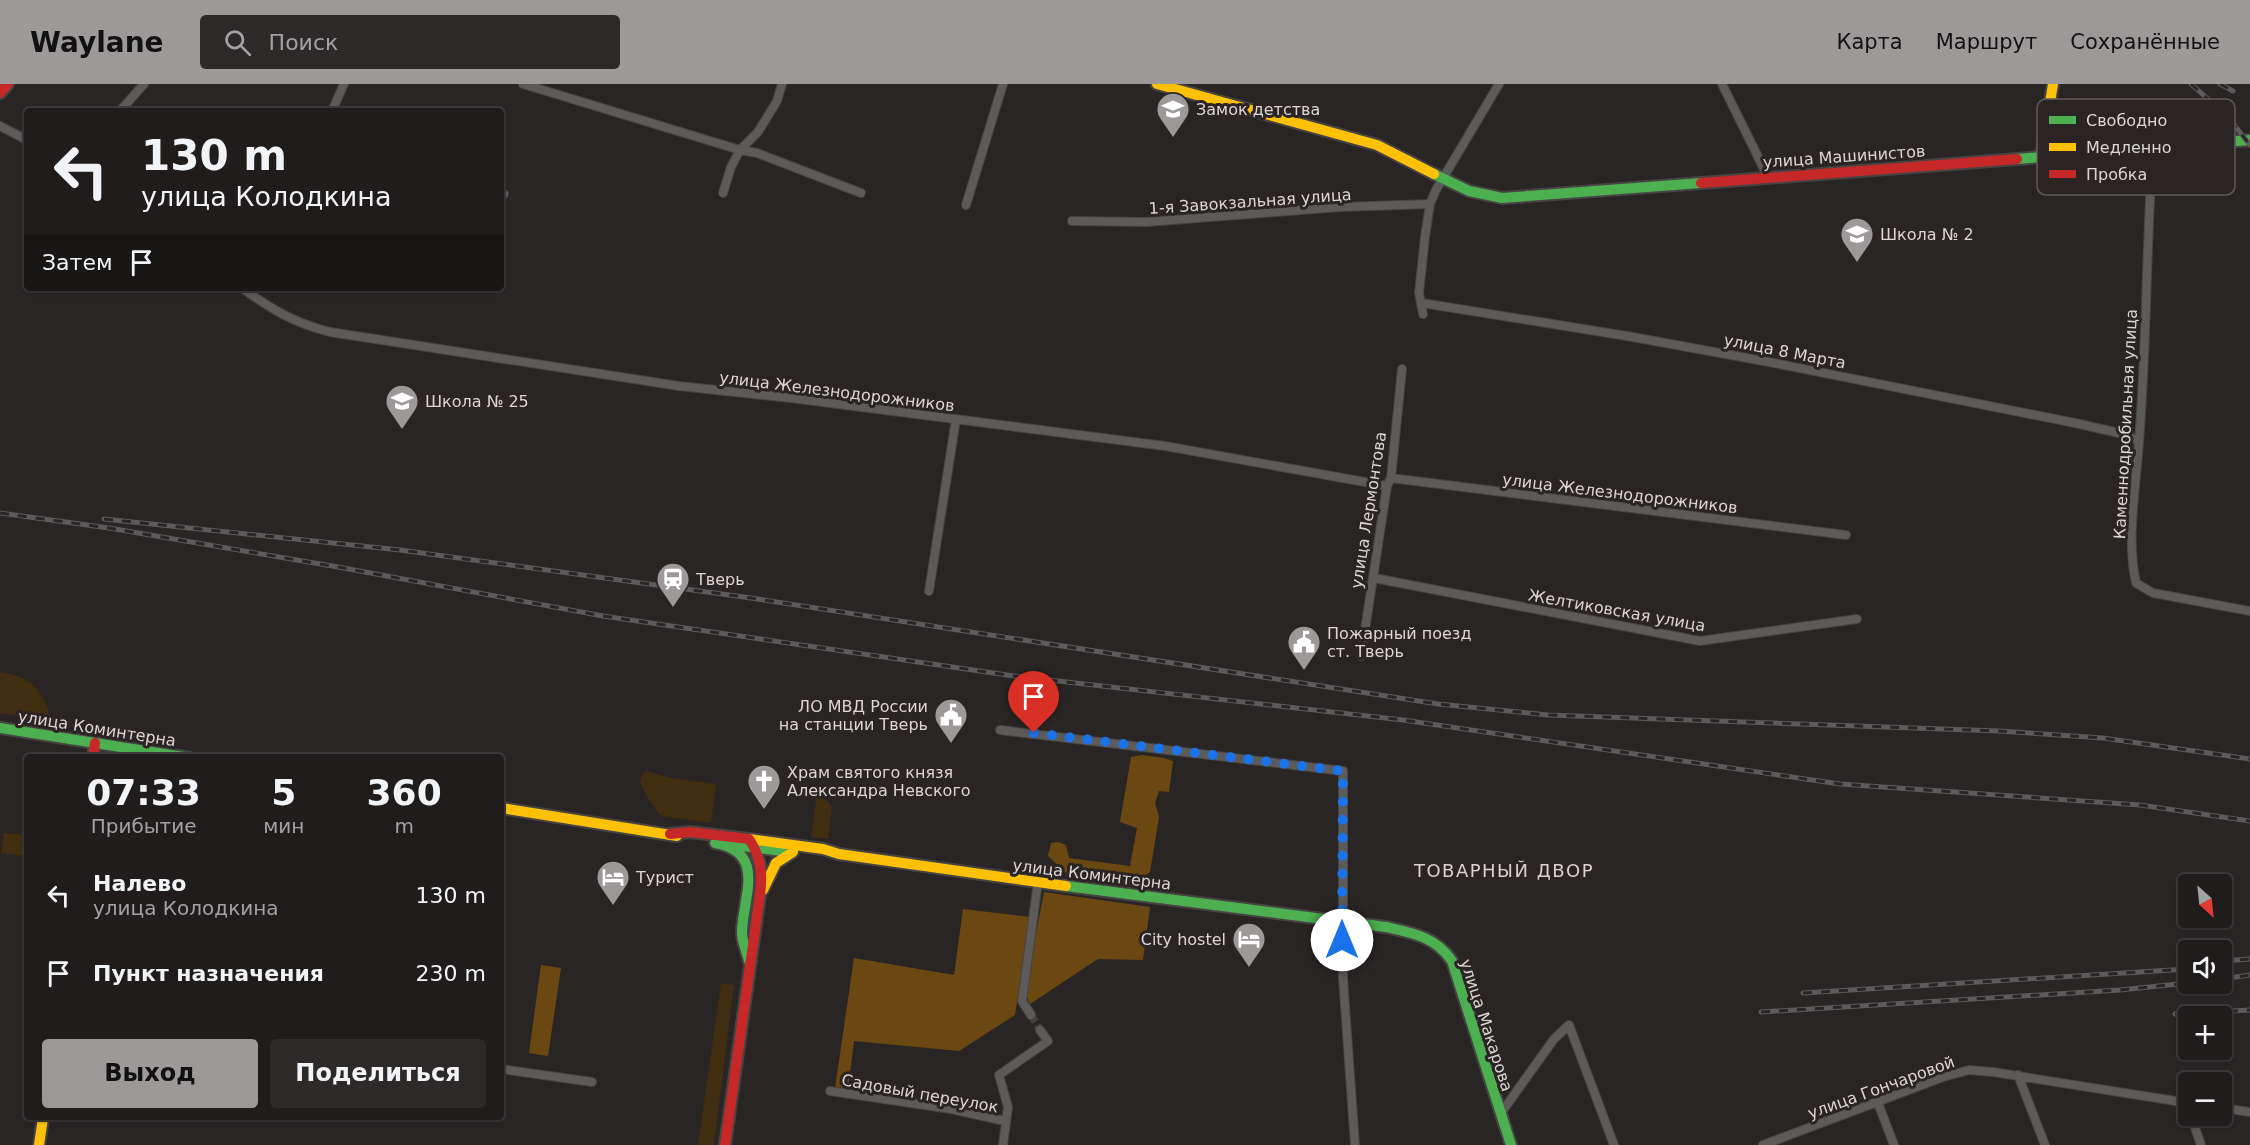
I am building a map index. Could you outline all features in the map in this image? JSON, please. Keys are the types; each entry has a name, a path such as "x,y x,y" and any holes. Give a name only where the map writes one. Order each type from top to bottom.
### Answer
{"main road":[{"path":"0,93 8,84"},
{"path":"1157,84 1377,145 1396,152 1444,179"},
{"path":"2051,99 2053,84"},
{"name":"улица Машинистов","path":"2235,141 2250,140"},
{"name":"улица Машинистов","path":"1444,179 1473,193 1508,198 2037,158"},
{"name":"улица Коминтерна","path":"0,728 165,754"},
{"path":"94,754 95,743"},
{"name":"улица Коминтерна","path":"504,808 670,834 690,840 758,848 823,849 839,854 1038,882 1342,921"},
{"name":"улица Коминтерна","path":"670,834 690,832 758,848"},
{"path":"727,844 742,858 750,877"},
{"path":"758,848 776,845 789,848 776,863 760,895"},
{"path":"750,967 742,935 750,877 758,848"},
{"path":"725,1145 763,873 758,848"},
{"name":"улица Макарова","path":"1342,921 1386,927 1424,936 1445,950 1452,962 1511,1145"},
{"path":"39,1145 43,1120"}],"street":[{"path":"123,108 144,84"},
{"path":"333,108 344,84"},
{"path":"523,84 740,150 767,156 861,193"},
{"path":"723,193 731,167 740,150 758,132 777,101 782,84"},
{"path":"966,205 1003,84"},
{"path":"1722,84 1768,177"},
{"path":"1423,314 1419,293 1431,204 1436,190 1496,85"},
{"path":"0,126 24,138"},
{"name":"Каменнодробильная улица","path":"2151,195 2139,441 2134,490 2132,564 2136,583 2153,593 2250,611"},
{"name":"1-я Завокзальная улица","path":"1072,221 1147,222 1340,207 1431,204"},
{"name":"улица Железнодорожников","path":"255,292 286,317 303,325 330,332 496,359 680,386 1165,446 1389,482 1846,535"},
{"name":"улица 8 Марта","path":"1422,303 1627,336 1769,362 2075,423 2119,433 2139,441"},
{"name":"улица Лермонтова","path":"1361,656 1389,482 1402,369"},
{"path":"929,591 956,419"},
{"name":"Желтиковская улица","path":"1374,578 1700,641 1857,620"},
{"path":"1000,730 1343,771 1343,978 1356,1145"},
{"path":"1031,1016 1022,1001 1038,882"},
{"path":"1501,1113 1554,1039 1569,1025 1614,1145"},
{"path":"1003,1145 1008,1107 999,1075 1048,1041 1040,1030"},
{"path":"504,1069 592,1082"},
{"name":"улица Гончаровой","path":"1763,1145 1942,1077 1969,1070 2018,1075 2178,1103"},
{"path":"2018,1075 2045,1145"},
{"name":"Садовый переулок","path":"830,1091 951,1109 1005,1121"},
{"path":"1878,1103 1894,1145"},
{"path":"2232,1109 2250,1112"},
{"path":"2194,1126 2201,1145"}],"shaded area":[{"path":"0,672 21,677 35,686 52,720 0,713"},
{"path":"1142,755 1173,761 1169,792 1159,791 1155,803 1159,817 1150,872 1146,875 1142,887 1070,877 1048,856 1051,843 1058,842 1066,845 1069,858 1130,866 1137,828 1120,822 1131,757"},
{"path":"647,771 671,778 716,784 711,823 661,816 640,782 643,773"},
{"path":"817,794 826,799 832,807 828,839 811,837"},
{"path":"4,833 24,835 23,856 1,853"},
{"path":"1044,892 1150,907 1143,960 1098,959 1030,1004 1025,992"},
{"path":"963,909 1030,917 1015,1015 959,1051 854,1041 848,1089 835,1088 854,958 954,975"},
{"path":"541,965 561,968 548,1056 529,1053"},
{"path":"721,983 734,985 714,1145 698,1145"}],"tunnel":[{"path":"1031,1015 1040,1030"}],"railway":[{"path":"2191,84 2208,99"},
{"path":"2220,84 2233,91"},
{"path":"2235,126 2250,145"},
{"path":"0,513 109,528 338,567 603,616 1014,676 1403,720 1840,784 2140,805 2250,821"},
{"path":"104,519 400,550 751,598 1438,704 1548,715 1999,731 2103,738 2250,759"},
{"path":"2232,960 2250,959"},
{"path":"1803,993 2178,970"},
{"path":"2232,978 2250,975"},
{"path":"1761,1012 2120,990 2178,984"},
{"path":"2175,1014 2250,1010"}],"traffic: fast":[{"path":"2235,141 2250,140"},
{"path":"2017,159 2037,157"},
{"path":"1434,174 1469,191 1502,198 1701,183"},
{"path":"0,728 165,754"},
{"path":"715,843 731,848 742,856 747,866 748,879 742,933 749,961"},
{"path":"727,844 782,851"},
{"path":"1066,886 1386,927 1415,934 1431,941 1439,946 1452,961 1511,1145"}],"traffic: slow":[{"path":"1157,84 1377,145 1434,174"},
{"path":"2051,99 2053,84"},
{"path":"504,808 677,836"},
{"path":"749,839 1066,886"},
{"path":"763,890 776,863 793,852"},
{"path":"39,1145 43,1120"}],"traffic: jam":[{"path":"0,93 8,84"},
{"path":"1701,183 2017,159"},
{"path":"94,754 95,743"},
{"path":"670,834 690,832 749,839 760,866 760,895 725,1145"}],"place":[{"name":"Замок детства","path":"1173,138"},
{"name":"Школа № 2","path":"1857,263"},
{"name":"Школа № 25","path":"402,430"},
{"name":"Тверь","path":"673,608"},
{"name":"Пожарный поезд ст. Тверь","path":"1304,671"},
{"name":"ЛО МВД России на станции Тверь","path":"951,744"},
{"name":"Храм святого князя Александра Невского","path":"764,810"},
{"name":"Турист","path":"613,906"},
{"name":"City hostel","path":"1249,968"}],"district":[{"name":"ТОВАРНЫЙ ДВОР","path":"1504,871"}],"route":[{"path":"1034,733 1343,771 1342,940"}]}
